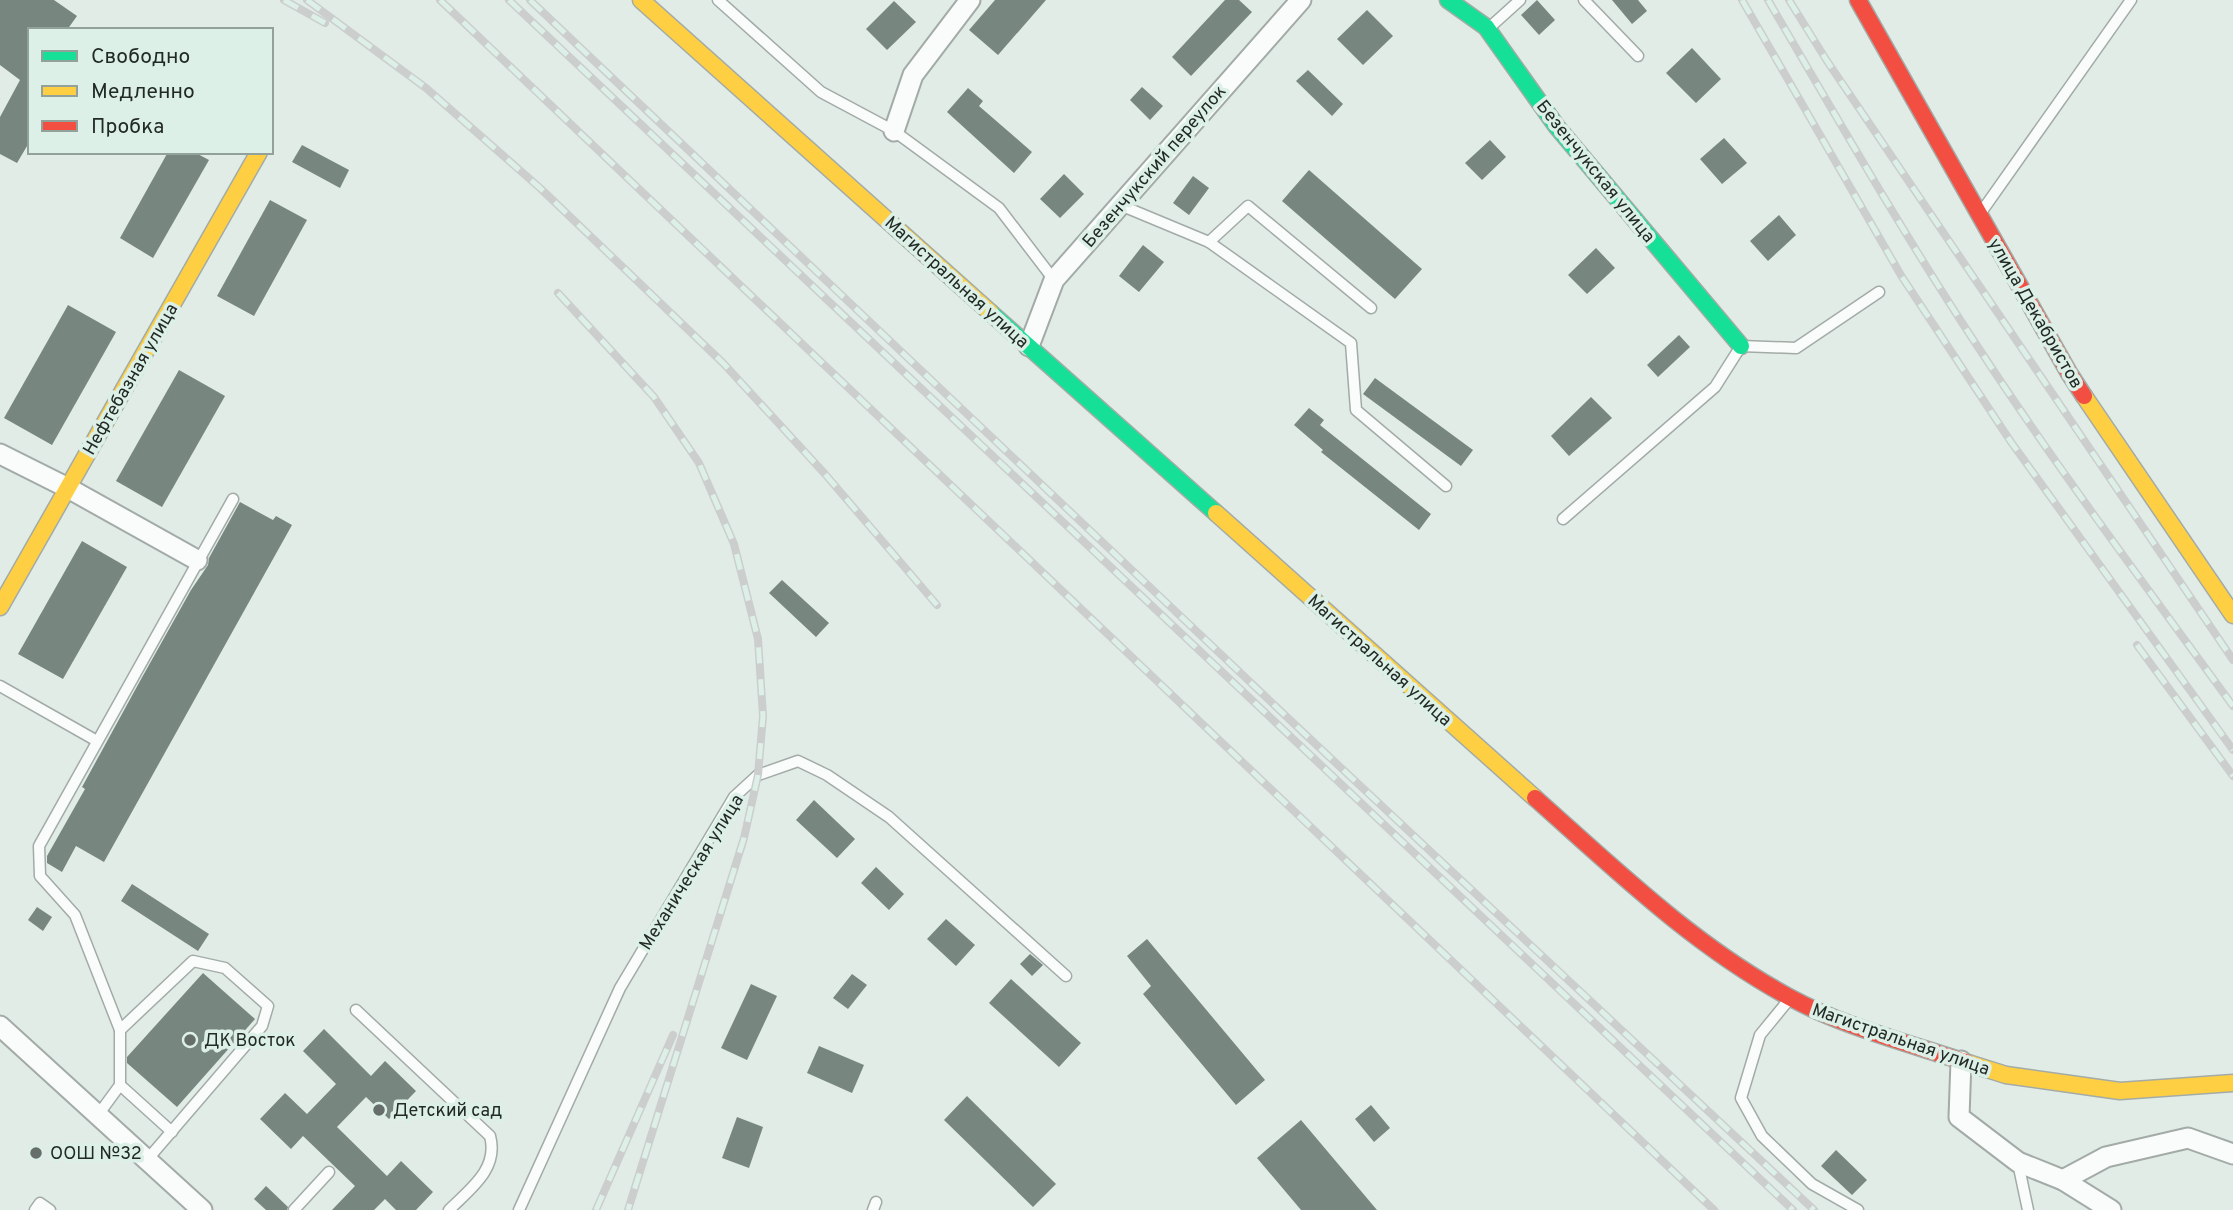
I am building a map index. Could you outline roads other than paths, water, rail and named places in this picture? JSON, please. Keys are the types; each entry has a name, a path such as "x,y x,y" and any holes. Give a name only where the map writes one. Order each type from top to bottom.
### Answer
{"main road":[{"name":"Магистральная улица","path":"640,0 657,6 1029,346 1643,894 1709,946 1790,998 1841,1021 2006,1075 2120,1091 2233,1083"},
{"name":"Безенчукская улица","path":"1448,0 1487,30 1556,127 1741,346"},
{"name":"улица Декабристов","path":"1858,0 2069,373 2233,615"},
{"name":"Нефтебазная улица","path":"0,607 258,154"}],"street":[{"path":"894,131 914,75 970,0"},
{"name":"Безенчукский переулок","path":"1029,346 1054,280 1301,0"},
{"path":"0,454 68,488 197,560"},
{"path":"0,1026 202,1210"},
{"path":"1961,1061 1959,1117 2018,1163 2063,1180 2111,1210"},
{"path":"2063,1180 2106,1157 2188,1138 2233,1154"}],"lane":[{"path":"718,0 821,92 894,131 999,208 1054,280"},
{"path":"1487,30 1520,0"},
{"path":"1584,0 1638,55"},
{"path":"1979,214 2131,0"},
{"path":"1120,205 1209,242 1351,344 1356,410 1446,486"},
{"path":"1209,242 1248,206 1371,308"},
{"path":"1563,519 1715,387 1741,346 1796,348 1879,292"},
{"path":"98,1115 120,1085 120,1030 75,915 40,876 39,846 233,499"},
{"path":"0,686 97,741"},
{"name":"Механическая улица","path":"519,1210 620,988 734,797 758,775 798,761 827,775 889,817 1066,976"},
{"path":"120,1030 193,961 225,968 268,1006 262,1026 148,1160"},
{"path":"1790,998 1760,1035 1741,1098 1762,1136 1812,1184 1858,1210"},
{"path":"356,1010 490,1136 494,1149 490,1165 482,1177 449,1210"},
{"path":"120,1085 172,1132"},
{"path":"2018,1163 2028,1210"},
{"path":"294,1210 329,1172"},
{"path":"35,1210 40,1203 50,1210"}],"railway":[{"path":"284,0 325,23"},
{"path":"307,0 426,88 540,188 723,363 825,474 937,605"},
{"path":"440,0 1714,1210"},
{"path":"509,0 1793,1210"},
{"path":"530,0 1307,736 1814,1210"},
{"path":"1742,0 1902,277 2011,442 2233,750"},
{"path":"1768,0 1896,217 1976,344 2070,481 2233,706"},
{"path":"1789,0 1827,61 2233,660"},
{"path":"558,293 654,397 699,463 734,544 758,639 763,716 758,775 744,838 628,1210"},
{"path":"2137,645 2233,776"},
{"path":"596,1210 673,1035"}],"place":[{"name":"ДК Восток","path":"190,1040"},
{"name":"Детский сад","path":"379,1110"},
{"name":"ООШ №32","path":"36,1153"}]}
